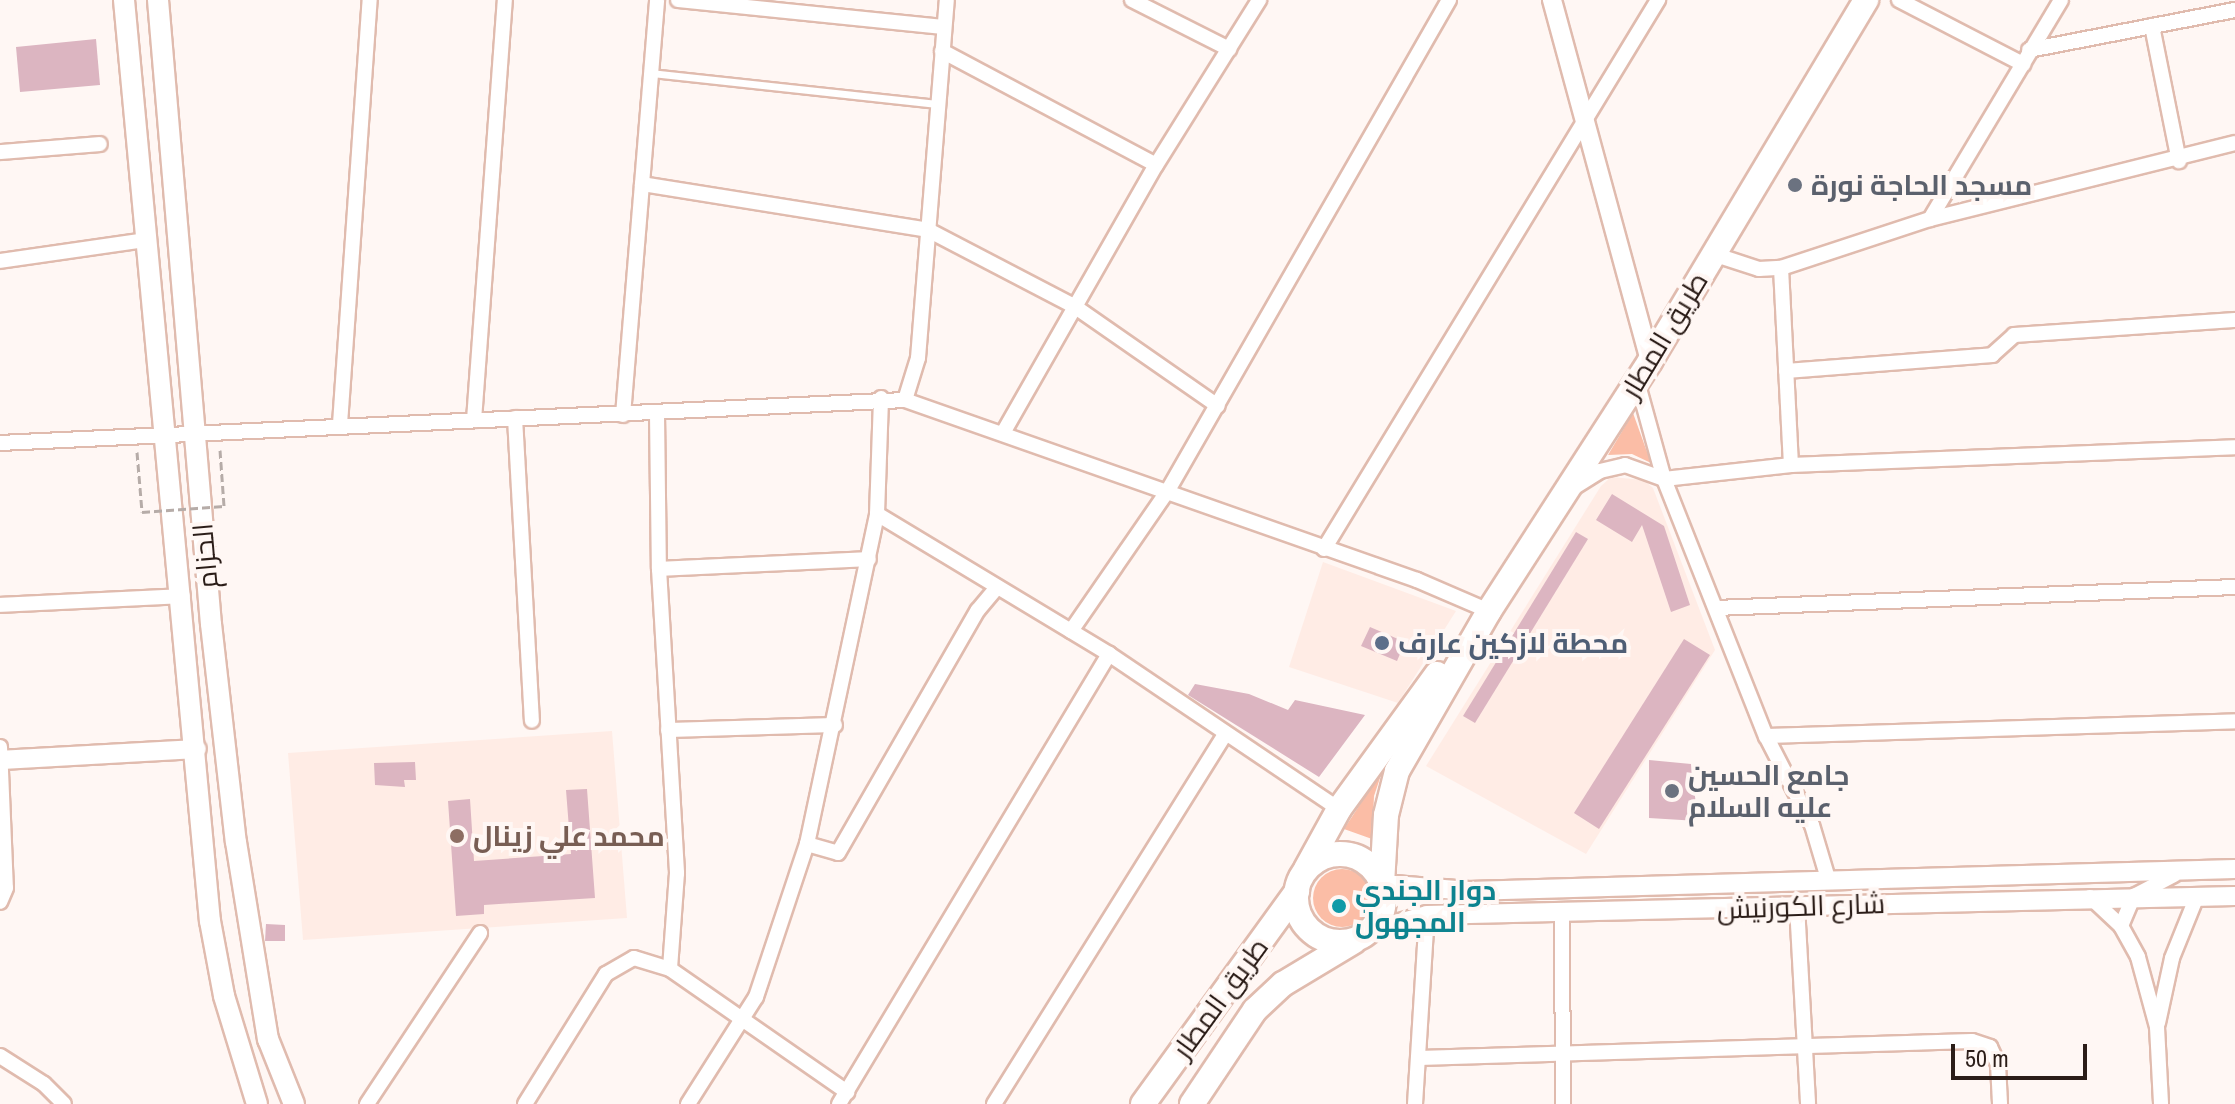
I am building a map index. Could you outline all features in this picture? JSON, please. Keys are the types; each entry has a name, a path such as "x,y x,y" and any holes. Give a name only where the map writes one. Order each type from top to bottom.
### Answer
{"highway":[{"name":"طريق المطار","path":"1382,884 1392,784 1489,611 1569,491 1643,371 1857,3"},
{"name":"طريق المطار","path":"1143,1104 1298,885 1339,809 1434,676 1457,666"},
{"path":"1192,1104 1255,1010 1283,984 1366,934 1383,910 1382,884 1367,863 1343,854 1318,860 1298,885 1298,911 1312,932 1337,942 1366,934"}],"main road":[{"name":"الحزام","path":"124,0 217,969 257,1104"},
{"name":"الحزام","path":"158,0 195,432 236,842 268,1039 294,1104"}],"street":[{"path":"340,424 370,0"},
{"path":"474,420 505,0"},
{"path":"623,415 657,0"},
{"path":"678,0 944,27"},
{"path":"905,400 918,358 947,0"},
{"path":"1132,0 1229,49"},
{"path":"1003,433 1156,165 1259,0"},
{"path":"1071,631 1167,492 1449,0"},
{"path":"1552,0 1643,371 1664,479 1766,736 1812,825 1829,882"},
{"path":"1324,549 1658,0"},
{"path":"1899,0 2026,57 2152,26 2235,10"},
{"path":"1930,219 2061,0"},
{"path":"2152,26 2179,161"},
{"path":"942,51 1156,165"},
{"path":"1713,254 1759,269 1781,268 1930,219 2179,161 2235,143"},
{"path":"0,152 100,144"},
{"path":"642,184 928,230 1074,306 1218,406"},
{"path":"0,261 146,240"},
{"path":"1781,268 1791,465"},
{"path":"1786,371 1992,355 2014,335 2235,320"},
{"path":"0,443 340,424 657,414 881,398 905,400 1417,580 1489,611"},
{"path":"688,1104 756,997 807,844 835,725 877,514 881,398"},
{"path":"657,414 659,569 677,873 670,969"},
{"path":"515,418 532,721"},
{"path":"1569,491 1611,467 1634,466 1664,479 1791,465 2235,447"},
{"path":"877,514 1109,654 1224,736 1339,809"},
{"path":"659,569 869,559"},
{"path":"807,844 838,853 978,610 997,587"},
{"path":"1716,608 2235,587"},
{"path":"0,605 183,596"},
{"path":"525,1104 606,974 634,958 670,969 843,1098 1109,654"},
{"path":"1766,736 2235,721"},
{"path":"668,730 835,725"},
{"path":"994,1104 1224,736"},
{"path":"0,902 6,888 0,756 197,749"},
{"name":"شارع الكورنيش","path":"1382,884 1469,891 2235,869"},
{"path":"2121,926 2134,896 2158,880 2190,871"},
{"path":"2133,872 2158,880 2176,896 2184,926"},
{"path":"2089,896 2121,926 2138,957 2157,1027 2161,1104"},
{"name":"شارع الكورنيش","path":"1366,934 1427,915 1562,914 2089,896 2235,896"},
{"path":"2157,1027 2184,926 2197,896"},
{"path":"1797,906 1808,1104"},
{"path":"1562,914 1563,1104"},
{"path":"1415,1104 1427,915"},
{"path":"367,1104 480,933"},
{"path":"1419,1058 1563,1055 1804,1043 1972,1041 1990,1047 1998,1064 2000,1104"},
{"path":"0,1056 44,1084 64,1104"}],"lane":[{"path":"651,73 938,104"}],"path":[{"path":"135,436 142,512 224,506 219,430"}],"shaded area":[{"path":"1633,413 1651,463 1632,454 1608,455"},
{"path":"1611,477 1644,480 1653,488 1715,650 1586,854 1426,766 1601,486"},
{"path":"1323,562 1456,611 1398,703 1289,667"},
{"name":"محمد علي زينال","path":"612,731 627,918 303,940 288,753"},
{"path":"1383,769 1374,796 1372,839 1344,829"},
{"path":"1342,869 1362,878 1371,898 1362,918 1342,927 1322,918 1313,898 1322,878"}],"building":[{"path":"96,39 100,85 20,92 16,47"},
{"path":"1612,494 1664,526 1690,605 1671,612 1642,525 1632,542 1596,520"},
{"path":"1576,532 1588,539 1475,723 1463,716"},
{"path":"1370,627 1405,642 1397,661 1361,646"},
{"path":"1684,639 1710,655 1599,829 1574,813"},
{"path":"1195,684 1249,694 1288,710 1295,700 1365,715 1319,777 1188,695"},
{"name":"جامع الحسين عليه السلام","path":"1649,760 1691,764 1698,821 1649,818"},
{"path":"415,762 416,780 404,780 405,787 375,785 374,763"},
{"path":"587,789 595,898 484,905 484,914 456,916 448,801 470,799 474,861 571,854 566,790"},
{"path":"266,924 285,925 285,941 265,941"}],"place":[{"name":"مسجد الحاجة نورة","path":"1795,185"},
{"name":"محطة لازكين عارف","path":"1382,643"},
{"name":"جامع الحسين عليه السلام","path":"1672,791"},
{"name":"محمد علي زينال","path":"457,836"},
{"name":"دوار الجندي المجهول","path":"1339,906"}]}
